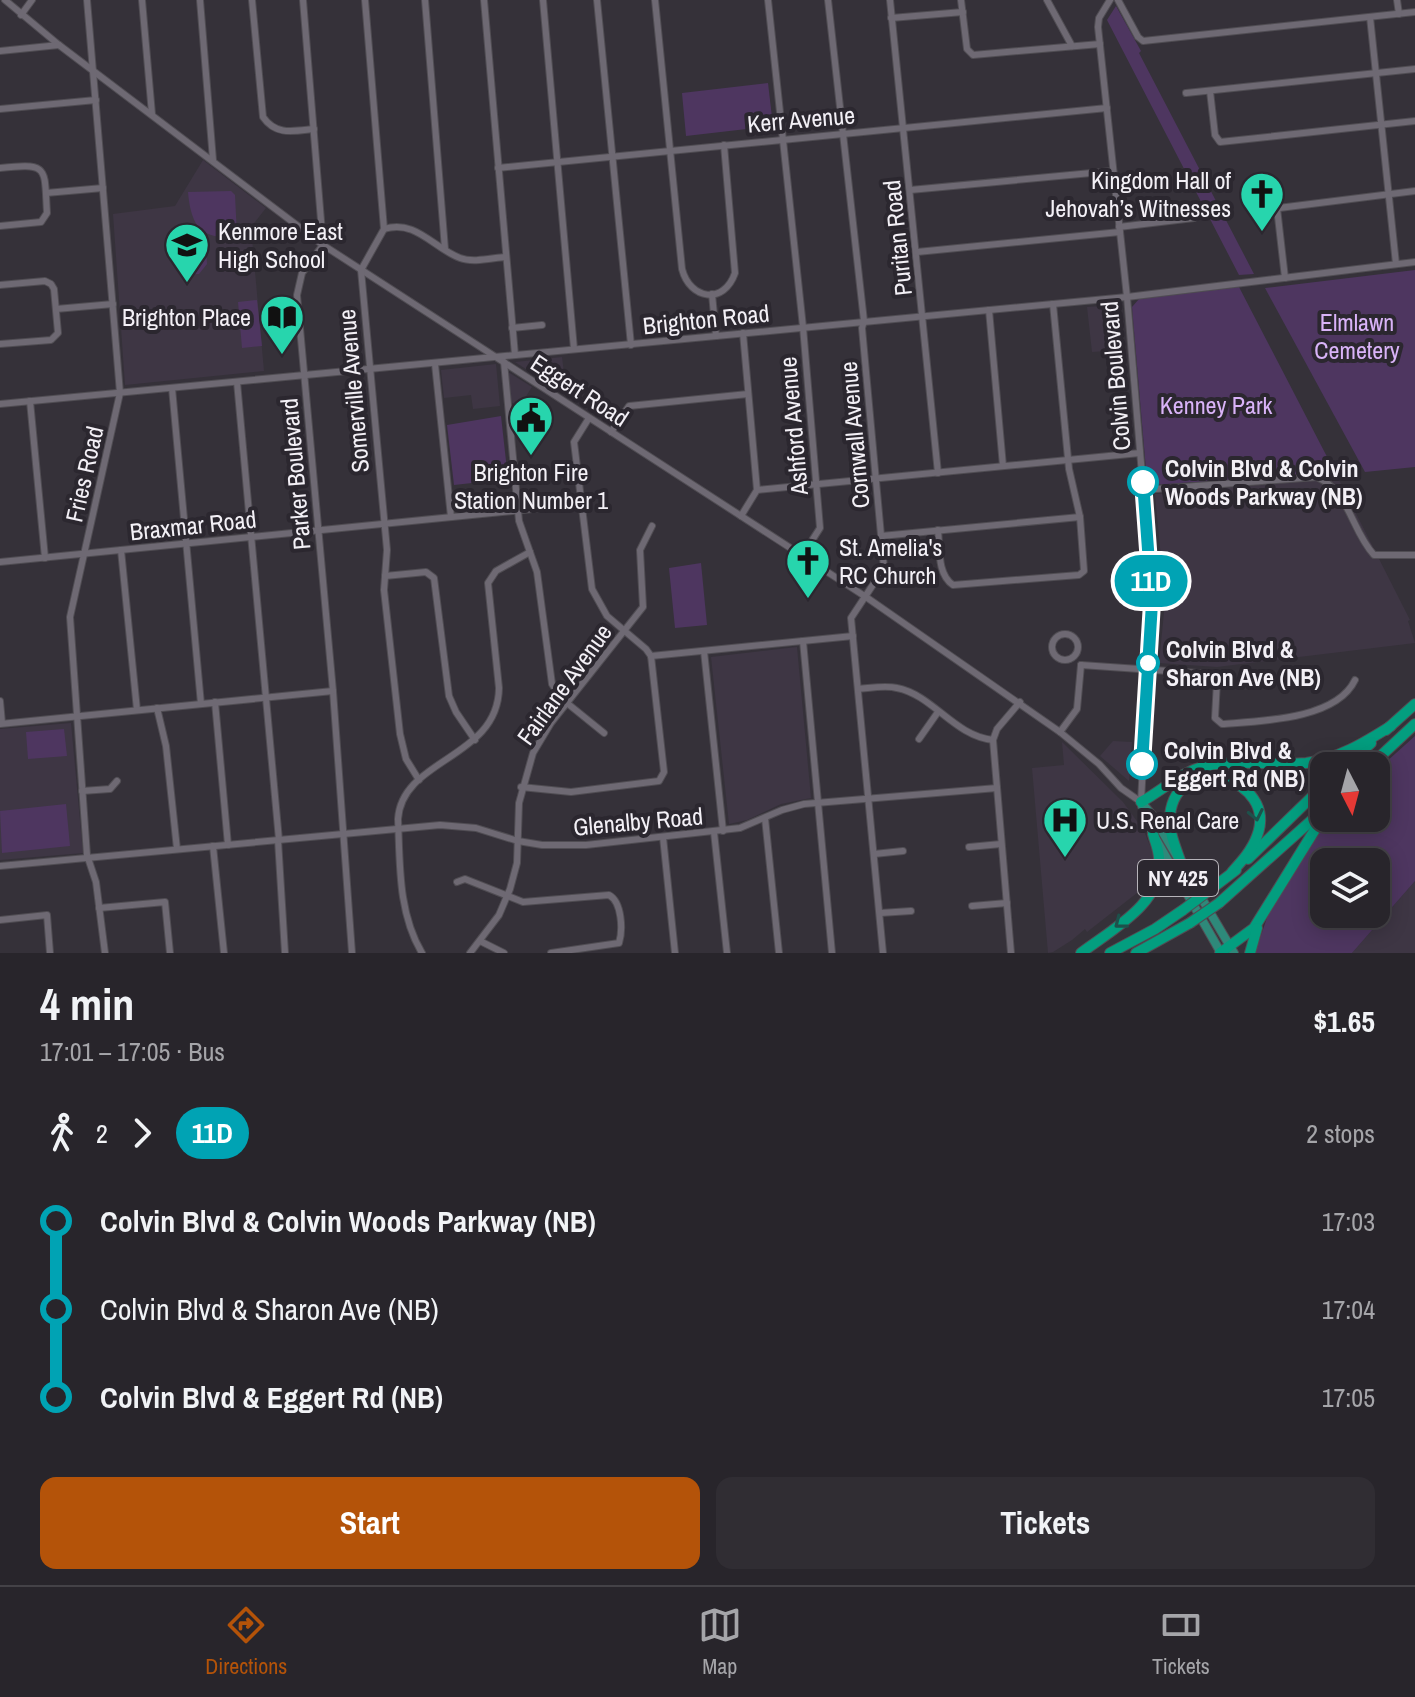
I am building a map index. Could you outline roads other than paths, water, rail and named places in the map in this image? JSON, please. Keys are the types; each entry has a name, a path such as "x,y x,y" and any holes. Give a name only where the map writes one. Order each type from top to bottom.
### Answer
{"highway":[{"path":"1362,752 1415,704"},
{"path":"1385,752 1415,724"},
{"path":"1141,802 1181,776 1207,766 1306,763 1325,759 1344,753 1391,726"},
{"path":"1181,863 1170,821 1173,803 1182,790 1195,781 1219,777 1232,781 1246,791 1254,803 1259,821 1255,840 1232,872"},
{"path":"1110,953 1155,929 1211,889 1268,842 1310,799"},
{"path":"1136,953 1219,903 1310,822"},
{"path":"1225,951 1249,934 1262,917 1314,832"},
{"path":"1081,953 1137,909 1155,887 1160,857 1153,834"},
{"path":"1250,953 1262,917"}],"main road":[{"name":"NY 425","path":"1141,802 1153,834 1225,951"},
{"path":"1141,802 1181,863"},
{"name":"NY 425","path":"1181,863 1225,951"}],"street":[{"name":"Eggert Road","path":"5,0 59,45 323,245 866,597 1020,702 1088,755 1121,788 1141,802"},
{"path":"21,15 32,0"},
{"name":"Fries Road","path":"87,0 120,393 70,617 87,857 96,882 105,953"},
{"path":"142,0 152,114"},
{"path":"200,0 213,161"},
{"path":"252,0 263,117 269,125 282,132 314,129"},
{"path":"303,0 323,245"},
{"path":"361,270 384,229 365,0"},
{"path":"425,0 445,249"},
{"path":"484,0 515,355"},
{"path":"543,0 574,349"},
{"path":"597,0 631,345"},
{"path":"655,0 683,275 695,291 712,294 728,286 735,268 724,145"},
{"name":"Ashford Avenue","path":"768,0 803,327 820,528 802,556"},
{"name":"Cornwall Avenue","path":"828,0 864,321 884,568 851,618 883,953"},
{"name":"Puritan Road","path":"890,0 938,473"},
{"path":"961,0 967,49 973,55 1100,44"},
{"path":"1047,0 1072,46"},
{"name":"Colvin Boulevard","path":"1110,0 1098,23 1127,297 1152,593 1141,802"},
{"path":"1118,0 1143,41 1415,12"},
{"path":"1397,0 1399,14"},
{"path":"891,18 963,12"},
{"path":"1370,17 1396,264"},
{"path":"0,51 59,45"},
{"path":"1186,93 1415,69"},
{"path":"1210,91 1216,138 1225,142 1415,121"},
{"path":"0,109 96,100"},
{"name":"Kerr Avenue","path":"498,168 1107,108"},
{"path":"0,168 37,167 45,176 47,213 43,222 0,226"},
{"path":"910,190 1113,171"},
{"path":"46,193 103,188"},
{"path":"1263,210 1415,191"},
{"path":"1277,208 1285,278"},
{"path":"917,252 1194,218"},
{"path":"384,229 397,226 409,228 468,260 505,257"},
{"name":"Parker Boulevard","path":"323,245 302,273 297,287 345,834 352,953"},
{"name":"Brighton Road","path":"0,404 1127,297 1415,262"},
{"name":"Somerville Avenue","path":"361,270 401,740 406,759 419,780"},
{"path":"0,285 48,282 54,289 58,333 55,339 0,344"},
{"path":"712,294 716,336"},
{"path":"56,309 113,304"},
{"path":"938,530 944,576 950,583 962,586 1082,573 1085,566 1080,517 1068,460 1053,304"},
{"path":"989,310 1003,466"},
{"path":"512,328 542,325"},
{"path":"741,516 757,490 743,333"},
{"path":"504,362 521,532 537,572 550,678 557,694 604,733"},
{"path":"435,364 451,517"},
{"path":"237,382 279,840 285,953"},
{"path":"172,388 201,704"},
{"path":"611,432 629,406 748,394"},
{"path":"30,401 45,558"},
{"path":"521,787 582,792 659,781 664,772 651,656 603,610 592,589 574,442 589,418"},
{"path":"757,490 1140,453"},
{"path":"1143,490 1317,477 1338,491 1374,555 1415,555"},
{"name":"Braxmar Road","path":"0,562 582,504"},
{"path":"881,536 1080,517"},
{"name":"Fairlane Avenue","path":"470,953 508,897 517,863 521,787 533,753 567,703 643,607 640,550 652,526"},
{"path":"121,550 137,710"},
{"path":"422,953 403,903 398,813 402,799 419,780 475,740 493,718 499,695 488,583 496,571 530,552"},
{"path":"385,576 426,572 434,578 449,696 475,740"},
{"path":"1066,634 1074,639 1077,647 1073,656 1061,659 1054,653 1052,644 1057,637 1066,634"},
{"path":"651,656 853,636"},
{"path":"803,641 832,953"},
{"path":"704,651 723,831"},
{"path":"1073,656 1081,665 1212,674 1217,679 1214,716 1222,724 1310,713 1335,701 1353,686 1355,680"},
{"path":"1060,732 1077,709 1081,665"},
{"path":"858,689 898,688 971,735 993,740"},
{"path":"0,701 1,724 333,691"},
{"path":"215,702 228,845"},
{"path":"1011,953 993,740 997,729 1020,702"},
{"path":"157,708 166,746 177,849"},
{"path":"919,739 938,712"},
{"path":"82,791 110,789 117,781"},
{"name":"Glenalby Road","path":"0,866 398,829 464,826 518,841 571,846 723,831 750,825 792,806 997,788"},
{"path":"765,818 779,953"},
{"path":"714,832 727,953"},
{"path":"663,837 675,953"},
{"path":"969,847 1001,844"},
{"path":"213,846 224,953"},
{"path":"874,854 903,851"},
{"path":"457,882 465,879 531,903 609,895 617,900 621,937 617,945 551,953"},
{"path":"99,908 165,902 170,953"},
{"path":"972,906 1007,903"},
{"path":"880,913 911,911"},
{"path":"0,920 47,915 50,953"},
{"path":"480,941 504,953"}],"place":[{"name":"Kingdom Hall of Jehovah’s Witnesses","path":"1262,233"},
{"name":"Kenmore East High School","path":"187,284"},
{"name":"Brighton Place","path":"282,356"},
{"name":"Brighton Fire Station Number 1","path":"531,457"},
{"name":"Colvin Blvd & Colvin Woods Parkway (NB)","path":"1143,482"},
{"name":"St. Amelia's RC Church","path":"808,600"},
{"name":"Colvin Blvd & Sharon Ave (NB)","path":"1148,663"},
{"name":"Colvin Blvd & Eggert Rd (NB)","path":"1142,764"},
{"name":"U.S. Renal Care","path":"1065,859"}],"park label":[{"name":"Elmlawn Cemetery","path":"1357,336"},
{"name":"Kenney Park","path":"1216,405"}]}
